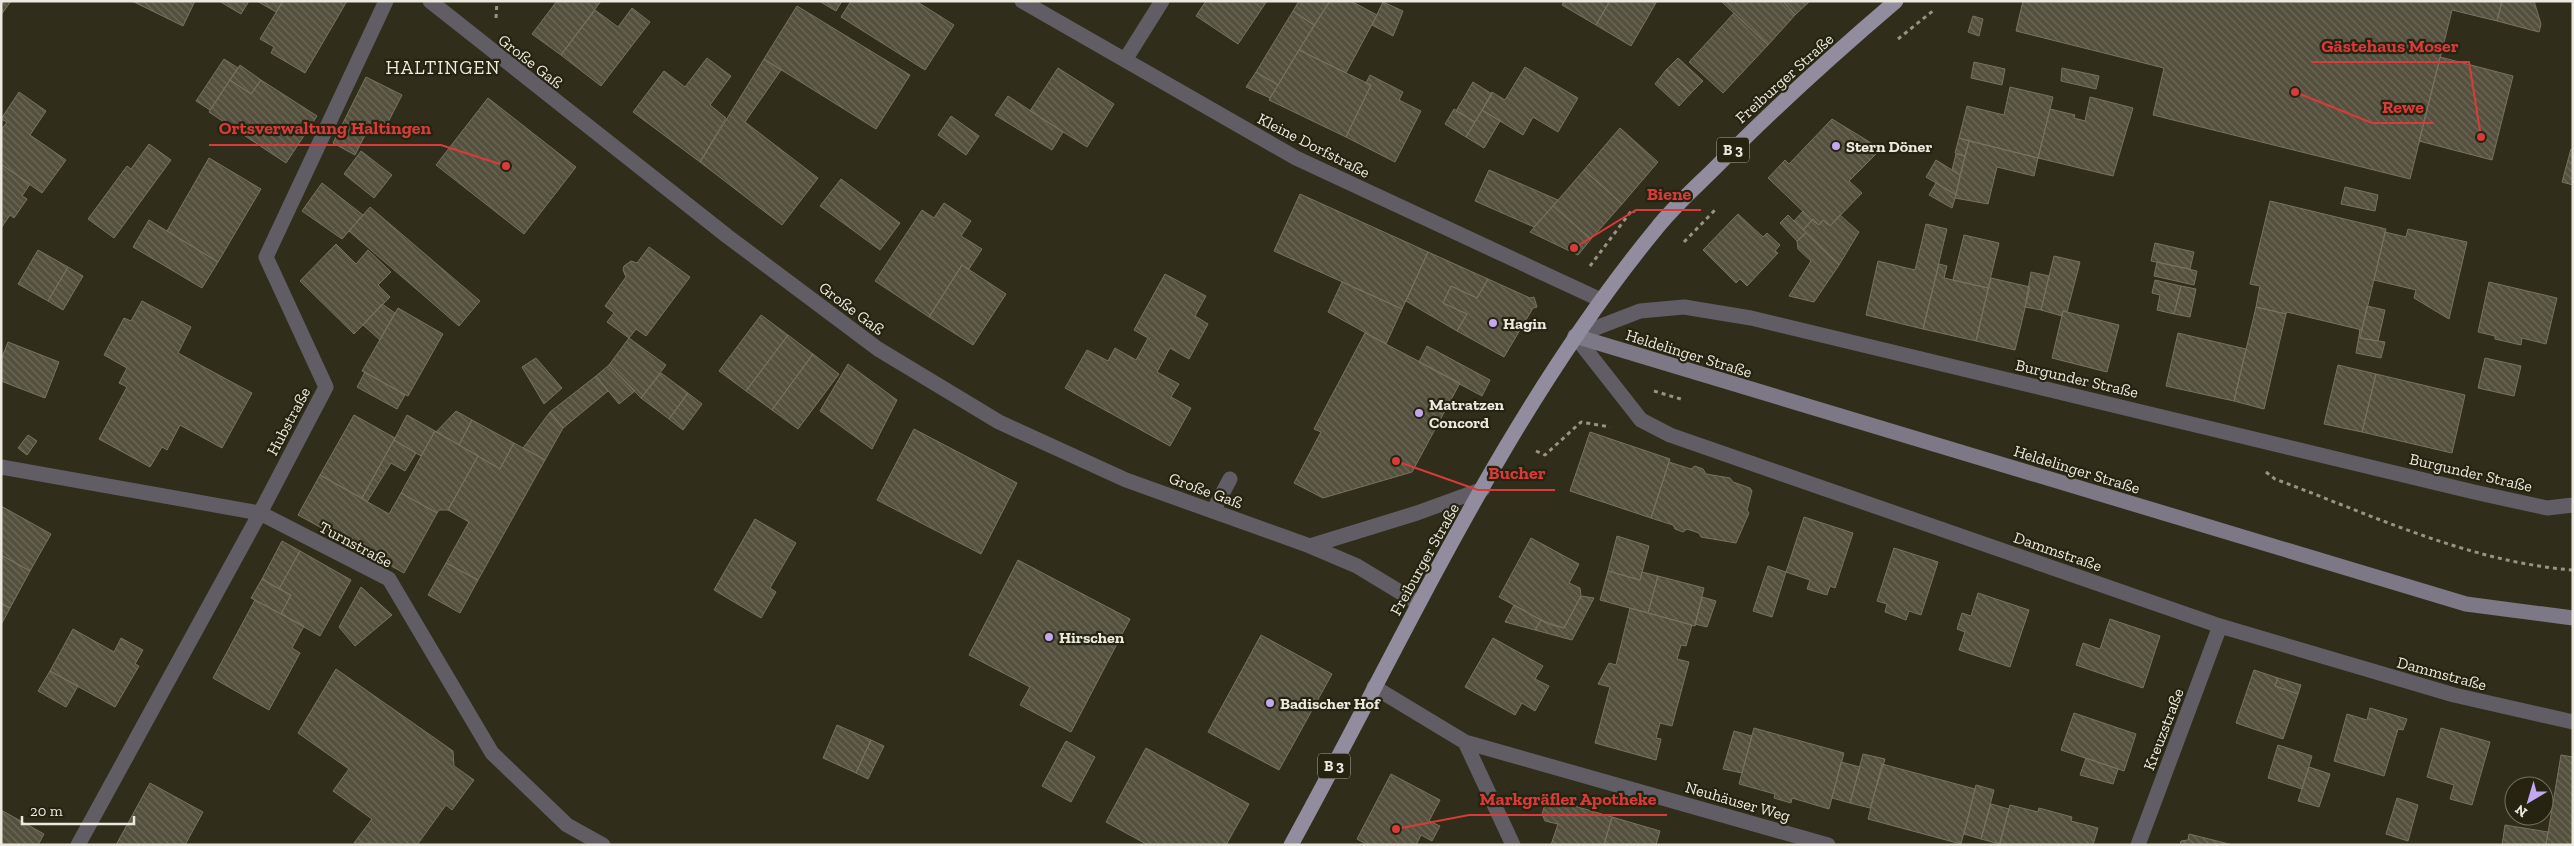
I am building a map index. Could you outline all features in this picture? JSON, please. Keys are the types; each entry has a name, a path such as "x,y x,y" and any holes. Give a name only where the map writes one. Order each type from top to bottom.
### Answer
{"main road":[{"name":"Freiburger Straße","path":"1291,845 1332,771 1418,603 1483,489 1575,336 1600,300 1674,209 1766,116 1896,1"}],"street":[{"name":"Hubstraße","path":"78,845 326,388 266,257 386,1"},
{"name":"Große Gaß","path":"430,1 727,236 878,349 999,422 1126,480 1310,546 1357,566 1418,603"},
{"name":"Kleine Dorfstraße","path":"1022,1 1296,158 1600,300"},
{"path":"1125,60 1162,1"},
{"name":"Burgunder Straße","path":"1575,336 1640,311 1684,307 1751,318 2474,492 2547,508 2573,505"},
{"name":"Heldelinger Straße","path":"1575,336 2466,604 2573,618"},
{"name":"Dammstraße","path":"1575,336 1641,420 1670,435 2220,626 2454,696 2573,722"},
{"name":"Turnstraße","path":"1,467 260,512 389,579 492,753 567,825 603,845"},
{"path":"1213,511 1230,479"},
{"path":"1310,546 1417,513 1483,489"},
{"name":"Kreuzstraße","path":"2138,845 2220,626"},
{"name":"Neuhäuser Weg","path":"1374,686 1465,742 1828,845"},
{"path":"1465,742 1513,845"}],"path":[{"path":"2261,468 2275,479 2456,546 2503,559 2573,570"}],"building":[{"path":"1,1 11,1 1,15"},
{"path":"132,1 195,1 183,26"},
{"path":"219,1 249,1 241,14"},
{"path":"257,1 283,1 276,12"},
{"path":"283,1 347,1 305,73 271,53 274,47 260,39"},
{"path":"557,1 601,1 561,55 532,34"},
{"path":"819,1 842,1 836,11"},
{"path":"851,1 916,1 954,25 925,70 841,17"},
{"path":"1206,1 1267,1 1238,44 1196,16"},
{"path":"1299,1 1330,1 1314,25 1293,11"},
{"path":"1330,1 1351,1 1377,15 1346,73 1299,50"},
{"path":"1564,1 1610,1 1596,25 1562,5"},
{"path":"1610,1 1657,1 1631,46 1596,25"},
{"path":"1721,1 1783,1 1795,15 1768,45"},
{"path":"1783,1 1810,1 1795,15"},
{"path":"2023,1 2502,1 2497,21 2452,10 2410,179 2153,115 2164,68 2016,31"},
{"path":"2502,1 2534,1 2541,24 2539,32 2497,21"},
{"path":"1383,2 1403,11 1393,36 1372,25"},
{"path":"797,6 910,75 876,129 764,59"},
{"path":"632,8 650,22 601,86 561,55 595,10 618,27"},
{"path":"1293,11 1314,25 1278,85 1256,72"},
{"path":"1734,13 1768,45 1723,93 1689,62"},
{"path":"1973,16 1983,19 1979,36 1968,32"},
{"path":"1299,50 1371,85 1346,137 1269,100"},
{"path":"2440,57 2513,76 2492,160 2419,141"},
{"path":"707,58 731,76 710,105 726,118 700,162 633,112 664,71 685,87"},
{"path":"1678,58 1703,81 1691,93 1666,70"},
{"path":"224,59 238,68 210,110 196,101"},
{"path":"764,59 781,70 745,122 818,178 782,225 700,162"},
{"path":"1974,62 2005,69 2002,85 1971,78"},
{"path":"240,65 261,80 251,94 230,80"},
{"path":"1525,67 1578,98 1558,132 1533,117 1523,135 1482,110 1492,92 1505,100"},
{"path":"1058,68 1114,104 1087,147 1030,111"},
{"path":"2062,68 2099,76 2096,89 2061,81"},
{"path":"1666,70 1691,93 1679,106 1655,84"},
{"path":"1256,72 1278,85 1270,98 1246,87"},
{"path":"1370,75 1403,92 1399,100 1421,111 1395,162 1346,137 1371,85 1366,83"},
{"path":"366,77 402,95 382,134 369,127 355,155 333,143"},
{"path":"230,80 251,94 261,80 317,116 286,163 209,112"},
{"path":"1473,82 1492,94 1475,122 1456,111"},
{"path":"2010,87 2053,97 2038,158 1959,138 1967,106 2004,115"},
{"path":"19,92 46,111 30,135 66,160 42,193 1,164 1,130 7,122 1,119"},
{"path":"1008,96 1063,132 1052,150 995,115"},
{"path":"2090,97 2133,108 2113,176 2038,158 2050,109 2075,115 2074,118 2085,121"},
{"path":"488,98 576,167 524,234 436,165"},
{"path":"1454,109 1475,122 1466,137 1445,124"},
{"path":"1482,110 1500,121 1484,148 1466,137"},
{"path":"951,116 979,136 966,155 938,135"},
{"path":"1832,119 1881,149 1849,181 1862,193 1830,226 1823,220 1819,225 1812,220 1768,178 1785,160 1789,164"},
{"path":"1620,128 1658,162 1622,204 1584,170"},
{"path":"1959,138 1969,141 1965,156 1955,153"},
{"path":"1969,141 2038,158 2034,176 1997,167 1988,204 1955,198"},
{"path":"149,144 171,160 114,238 88,219 127,166 131,169"},
{"path":"2571,149 2573,150 2573,185 2562,182"},
{"path":"361,151 392,175 374,198 344,174"},
{"path":"1956,154 1965,156 1960,175 1952,170"},
{"path":"209,158 261,189 218,262 167,231"},
{"path":"1936,160 1960,175 1956,195 1926,177"},
{"path":"1,164 30,184 22,196 27,199 14,218 10,215 1,228"},
{"path":"1489,170 1558,200 1534,227 1475,201"},
{"path":"1584,170 1622,204 1591,239 1553,206"},
{"path":"841,179 900,223 880,250 820,206"},
{"path":"322,183 363,215 342,239 302,211"},
{"path":"1936,183 1956,195 1952,208 1929,195"},
{"path":"2345,187 2378,195 2375,211 2341,204"},
{"path":"1300,194 1428,252 1402,309 1274,251"},
{"path":"2270,201 2386,229 2362,330 2287,312 2286,314 2256,307 2260,286 2250,284"},
{"path":"944,203 971,221 961,236 982,249 969,269 962,265 929,317 875,281 922,210 934,218"},
{"path":"1553,206 1591,239 1578,255 1530,232"},
{"path":"370,207 480,301 459,326 349,231"},
{"path":"1803,211 1812,220 1803,230 1794,221"},
{"path":"1738,214 1763,237 1767,233 1780,245 1775,251 1778,253 1747,286 1740,279 1736,283 1703,250"},
{"path":"1788,215 1806,233 1797,241 1780,223"},
{"path":"1840,215 1859,232 1839,265 1803,230 1813,219 1819,225 1823,220 1830,226"},
{"path":"149,220 218,262 202,288 133,247"},
{"path":"1926,224 1947,229 1923,329 1866,315 1878,261 1915,270"},
{"path":"2408,229 2467,242 2449,319 2414,298 2416,290 2374,280 2385,232 2406,237"},
{"path":"1806,233 1839,265 1814,302 1789,296 1811,261 1798,249 1797,241"},
{"path":"1964,235 1999,243 1988,288 1953,280"},
{"path":"2155,243 2194,252 2190,269 2151,261"},
{"path":"336,244 356,264 368,250 391,272 378,285 390,297 354,334 300,281"},
{"path":"649,247 690,277 646,336 636,329 629,338 607,322 614,313 605,306 626,277 623,270 624,266 631,261 637,263"},
{"path":"38,250 68,267 48,301 18,284"},
{"path":"1428,252 1488,279 1477,298 1451,286 1443,303 1467,314 1457,331 1406,301"},
{"path":"2054,256 2080,262 2067,312 2063,311 2062,316 2041,310"},
{"path":"2157,262 2197,271 2194,285 2154,276"},
{"path":"1939,264 1947,266 1944,278 1988,288 1976,341 1923,329"},
{"path":"962,265 1006,294 973,345 929,317"},
{"path":"68,267 83,276 63,310 48,301"},
{"path":"2031,272 2049,276 2041,310 2025,307"},
{"path":"1165,274 1206,296 1195,316 1208,324 1189,359 1170,348 1157,372 1179,384 1171,397 1191,408 1170,446 1065,388 1087,350 1108,361 1115,348 1136,360 1148,338 1134,330"},
{"path":"1991,278 2030,287 2015,350 1976,341"},
{"name":"Hagin","path":"1488,279 1530,298 1534,297 1537,307 1533,308 1504,357 1457,331 1467,314 1443,303 1451,286 1477,298"},
{"path":"2155,280 2181,286 2174,314 2157,310 2160,295 2152,293"},
{"path":"1342,282 1402,309 1386,344 1328,312"},
{"path":"2489,282 2557,298 2546,344 2522,338 2521,345 2495,339 2495,336 2478,332"},
{"path":"2181,286 2196,289 2190,317 2174,314"},
{"path":"142,301 191,327 178,353 252,393 222,448 180,425 167,450 162,447 150,467 99,439 127,387 119,383 127,368 104,355 124,318 131,321"},
{"path":"382,304 395,313 380,340 363,325"},
{"path":"2367,306 2385,310 2378,341 2360,338"},
{"path":"2256,307 2286,314 2264,409 2234,401"},
{"path":"398,308 443,334 408,396 362,371"},
{"path":"2063,311 2119,325 2107,372 2052,358"},
{"path":"761,315 788,335 746,391 719,371"},
{"path":"2360,330 2360,338 2385,342 2381,358 2356,353"},
{"path":"1365,333 1460,383 1412,472 1323,498 1294,483 1321,432 1314,429"},
{"path":"2178,333 2246,349 2234,401 2166,386"},
{"path":"788,335 813,354 772,410 746,391"},
{"path":"629,338 666,365 641,398 609,365"},
{"path":"8,342 59,362 45,398 1,381 1,360"},
{"path":"1427,346 1490,380 1482,396 1419,362"},
{"path":"813,354 839,374 798,429 772,410"},
{"path":"536,358 562,388 544,404 522,367"},
{"path":"2485,358 2521,366 2514,396 2478,388"},
{"path":"848,364 897,400 872,449 820,411"},
{"path":"609,365 635,391 619,404 596,376"},
{"path":"2338,365 2376,374 2362,432 2324,424"},
{"path":"365,372 405,395 397,409 357,387"},
{"path":"661,373 688,393 669,419 641,398"},
{"path":"2376,374 2465,395 2452,453 2362,432"},
{"path":"596,376 608,391 563,428 550,412"},
{"path":"688,393 702,404 683,430 669,419"},
{"path":"456,411 472,420 459,445 436,432"},
{"path":"550,412 563,428 545,460 523,448"},
{"path":"354,415 395,438 362,498 320,475"},
{"path":"407,415 435,431 421,456 394,440"},
{"path":"472,420 514,443 500,469 459,445"},
{"path":"914,429 1017,483 981,554 877,500"},
{"path":"435,431 478,456 448,510 439,510 437,513 401,493"},
{"path":"1590,432 1670,459 1651,518 1570,491"},
{"path":"28,435 37,441 27,455 18,448"},
{"path":"394,440 416,453 405,471 391,463 367,502 362,498"},
{"path":"514,443 545,460 478,580 446,563 469,522 448,510 478,456 500,469"},
{"path":"1669,462 1691,469 1695,466 1703,469 1706,474 1730,478 1733,482 1750,488 1752,491 1747,510 1749,513 1736,543 1701,537 1699,533 1687,529 1683,532 1675,529 1673,525 1651,518"},
{"path":"320,475 389,514 401,493 437,513 404,573 298,515"},
{"path":"1,506 51,534 30,571 1,555"},
{"path":"1804,517 1853,533 1835,588 1830,586 1827,595 1807,589 1810,580 1786,572"},
{"path":"755,519 796,543 770,588 776,592 761,618 714,590"},
{"path":"1617,536 1649,546 1640,580 1608,571"},
{"path":"1531,538 1579,564 1569,583 1580,588 1581,596 1564,628 1548,624 1499,597"},
{"path":"282,541 300,551 279,589 262,579"},
{"path":"1894,548 1938,562 1921,615 1909,611 1906,620 1885,612 1887,604 1877,601"},
{"path":"300,551 351,580 320,636 281,614 291,595 279,589"},
{"path":"1,555 30,571 10,608 1,604"},
{"name":"Hirschen","path":"1018,560 1130,619 1071,732 1020,705 1030,687 969,655"},
{"path":"446,563 478,580 460,613 428,595"},
{"path":"1768,566 1786,572 1772,617 1753,611"},
{"path":"1608,571 1640,580 1642,572 1658,576 1648,613 1600,600"},
{"path":"1658,576 1704,588 1695,626 1648,613"},
{"path":"262,579 291,595 281,614 251,598"},
{"path":"361,587 392,615 355,646 339,627"},
{"path":"1978,593 2029,610 2010,667 1959,650 1965,632 1957,629 1962,613 1971,616"},
{"path":"1581,596 1594,598 1572,640 1535,630 1541,620 1564,628"},
{"path":"1702,597 1716,601 1707,627 1695,624"},
{"path":"255,600 304,626 292,648 300,653 269,710 213,678"},
{"path":"1,604 10,608 1,625"},
{"path":"1514,605 1541,620 1535,630 1505,622"},
{"path":"1630,608 1692,625 1686,646 1681,645 1677,659 1689,662 1672,726 1660,723 1656,738 1661,739 1656,760 1595,743 1610,687 1598,684 1609,663 1616,665"},
{"path":"2110,619 2160,636 2143,688 2076,665 2083,643 2100,649"},
{"path":"73,629 114,652 121,638 143,650 135,664 139,666 115,707 50,671"},
{"name":"Badischer Hof","path":"1261,635 1332,674 1279,770 1208,732"},
{"path":"1493,638 1543,666 1535,679 1549,686 1535,711 1522,703 1515,715 1465,687"},
{"path":"336,669 453,751 454,766 474,780 452,810 446,805 417,845 354,843 372,819 333,791 349,769 298,733"},
{"path":"2254,670 2278,678 2275,686 2298,694 2283,739 2236,723"},
{"path":"50,671 78,686 66,707 38,691"},
{"path":"2278,678 2301,685 2298,694 2275,686"},
{"path":"2370,708 2407,719 2403,730 2398,729 2384,776 2334,761 2347,714 2367,720"},
{"path":"2074,713 2136,734 2124,771 2061,750"},
{"path":"837,725 871,740 856,773 823,758"},
{"path":"1754,728 1844,753 1829,809 1792,798 1791,803 1774,798 1775,794 1739,784"},
{"path":"2441,728 2490,742 2472,805 2450,799 2454,785 2427,777"},
{"path":"1734,731 1752,736 1742,773 1723,769"},
{"path":"871,740 884,746 868,779 856,773"},
{"path":"1066,741 1095,757 1071,802 1042,786"},
{"path":"2278,745 2312,756 2302,789 2268,778"},
{"path":"1146,748 1249,804 1226,845 1148,845 1106,822"},
{"path":"1863,754 1885,759 1870,808 1850,803"},
{"path":"2561,755 2573,757 2573,845 2546,845 2549,826 2554,826 2554,797"},
{"path":"2086,758 2118,769 2113,784 2080,775"},
{"path":"1841,762 1860,767 1850,803 1832,798"},
{"path":"1882,764 1975,789 1961,844 1868,819"},
{"path":"2309,767 2330,774 2319,807 2298,801"},
{"path":"1391,774 1440,800 1429,821 1440,826 1432,841 1421,835 1416,845 1368,845 1357,839"},
{"path":"150,783 203,812 185,845 116,845"},
{"path":"1976,785 1994,790 1981,839 1964,834"},
{"path":"1547,798 1612,817 1604,845 1551,845 1558,824 1545,821 1542,814"},
{"path":"2397,798 2418,805 2408,841 2386,834"},
{"path":"1991,804 2009,809 2000,844 1981,839"},
{"path":"2010,805 2038,812 2039,808 2072,817 2071,821 2098,828 2093,845 1999,845"},
{"path":"1,810 44,834 38,845 1,845"},
{"path":"1612,817 1660,831 1656,845 1604,845"},
{"path":"2505,826 2548,832 2546,845 2502,845"},
{"path":"2189,834 2233,845 2180,845 2181,841 2188,840"}],"place":[{"name":"Rewe","path":"2295,92"},
{"name":"Gästehaus Moser","path":"2481,137"},
{"name":"Stern Döner","path":"1836,146"},
{"name":"Ortsverwaltung Haltingen","path":"506,166"},
{"name":"Biene","path":"1574,248"},
{"name":"Hagin","path":"1493,323"},
{"name":"Matratzen Concord","path":"1419,413"},
{"name":"Bucher","path":"1396,461"},
{"name":"Hirschen","path":"1049,637"},
{"name":"Badischer Hof","path":"1270,703"},
{"name":"Markgräfler Apotheke","path":"1396,829"}],"district":[{"name":"HALTINGEN","path":"443,67"}]}
